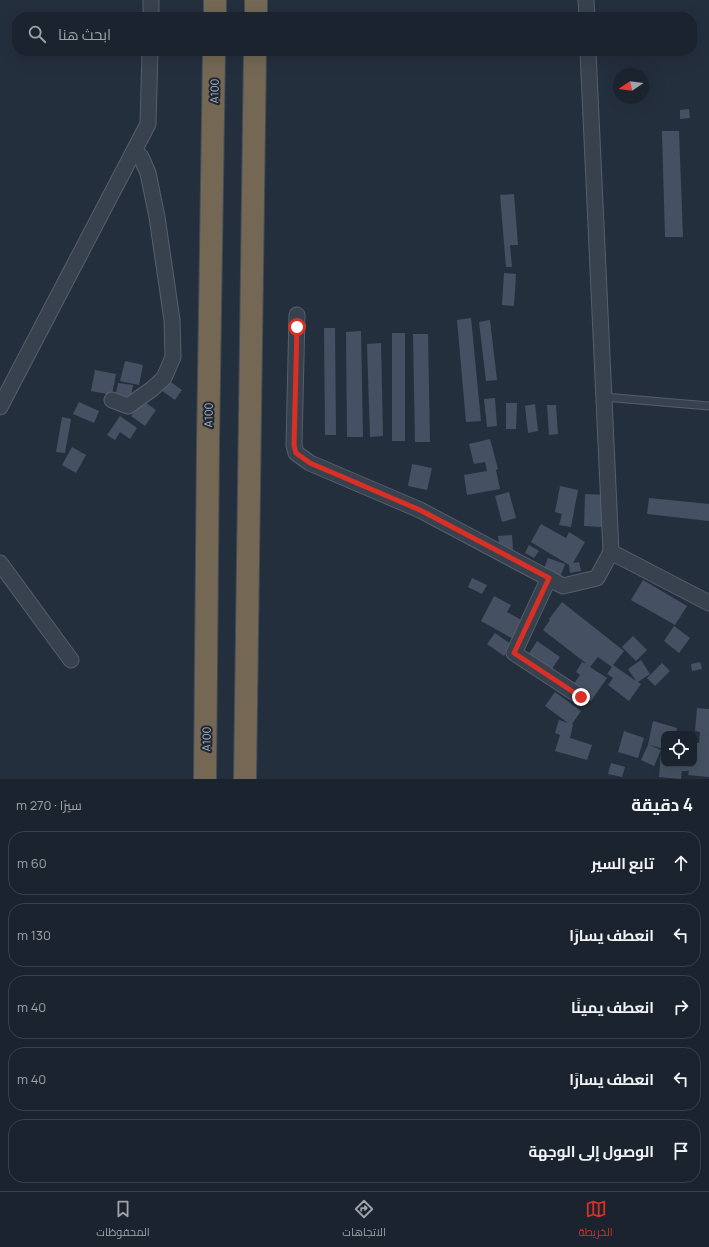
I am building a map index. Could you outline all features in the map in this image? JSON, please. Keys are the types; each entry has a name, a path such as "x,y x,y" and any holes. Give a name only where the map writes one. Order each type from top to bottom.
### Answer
{"highway":[{"path":"215,0 215,12"},
{"path":"256,0 256,12"},
{"name":"A100","path":"205,779 214,56"},
{"path":"245,779 255,56"}],"street":[{"path":"151,0 151,12"},
{"path":"586,0 587,12"},
{"path":"0,407 148,124 150,56"},
{"path":"298,315 294,445 296,453 310,463 420,510 563,586 597,578 611,552 588,56"},
{"path":"112,400 128,406 152,389 164,378 174,357 172,320 157,217 146,168 141,158 134,151"},
{"path":"611,552 709,603"},
{"path":"0,563 71,660"},
{"path":"549,578 514,653 581,697"}],"lane":[{"path":"604,397 709,406"}],"building":[{"path":"689,109 690,118 680,119 680,110"},
{"path":"662,131 679,131 683,237 665,237"},
{"path":"514,194 518,245 510,245 512,267 506,267 500,195"},
{"path":"504,273 516,274 514,306 502,305"},
{"path":"471,318 481,421 466,422 457,320"},
{"path":"490,320 497,380 486,381 479,322"},
{"path":"324,328 335,328 336,435 325,435"},
{"path":"361,331 363,437 347,437 346,332"},
{"path":"392,333 405,333 405,441 392,441"},
{"path":"413,334 428,334 430,442 415,442"},
{"path":"381,343 383,436 370,437 367,344"},
{"path":"125,361 143,365 139,385 120,381"},
{"path":"95,370 116,374 112,395 91,391"},
{"path":"168,380 182,390 175,400 161,390"},
{"path":"118,383 133,385 131,397 116,394"},
{"path":"495,398 497,426 487,427 484,399"},
{"path":"142,400 156,410 145,426 131,416"},
{"path":"79,402 99,411 94,423 73,414"},
{"path":"506,403 517,403 516,429 506,429"},
{"path":"535,404 538,431 528,433 525,406"},
{"path":"547,405 556,405 558,434 549,435"},
{"path":"120,416 137,428 130,439 120,432 115,440 107,435"},
{"path":"62,417 71,419 65,453 56,452"},
{"path":"490,439 498,469 496,470 500,489 467,495 464,475 487,471 485,462 474,464 469,444"},
{"path":"72,447 86,455 76,473 62,465"},
{"path":"412,464 432,468 427,490 408,486"},
{"path":"560,486 578,490 571,527 559,525 562,514 555,512"},
{"path":"509,492 516,518 502,522 495,496"},
{"path":"585,494 607,495 603,508 602,527 584,526"},
{"path":"649,498 709,504 709,521 647,514"},
{"path":"541,524 566,538 569,532 585,542 573,563 579,562 581,571 570,573 569,565 531,542"},
{"path":"512,535 513,550 500,551 498,536"},
{"path":"529,545 539,551 534,558 525,553"},
{"path":"548,558 565,564 559,580 542,574"},
{"path":"472,578 487,585 482,594 468,587"},
{"path":"643,580 687,606 675,625 631,600"},
{"path":"494,596 511,605 507,612 525,622 515,640 481,621"},
{"path":"562,602 624,651 613,665 636,681 628,669 641,660 650,674 638,682 641,684 629,701 608,685 613,678 607,674 612,667 598,657 590,667 607,678 591,701 571,688 580,675 576,672 582,662 587,664 543,630 550,620 549,619"},
{"path":"674,626 690,638 679,653 664,641"},
{"path":"495,633 512,645 504,656 487,644"},
{"path":"633,636 647,650 636,661 622,647"},
{"path":"537,641 560,657 549,673 526,658"},
{"path":"700,662 702,669 692,671 691,664"},
{"path":"662,663 670,671 655,686 647,678"},
{"path":"555,692 581,711 572,724 570,738 592,745 587,760 555,751 560,735 555,733 559,720 568,723 545,706"},
{"path":"697,708 709,709 709,777 688,775 689,771 682,771 681,779 659,777 661,753 661,767 697,767 697,743 699,743 700,732 695,731"},
{"path":"653,721 677,728 676,731 661,731 661,748 649,745 661,750 654,766 641,760 648,745"},
{"path":"624,731 644,738 638,758 618,752"},
{"path":"611,763 625,767 622,777 608,774"}],"route":[{"path":"297,327 294,445 296,453 310,463 420,510 549,578 514,653 581,697"}]}
